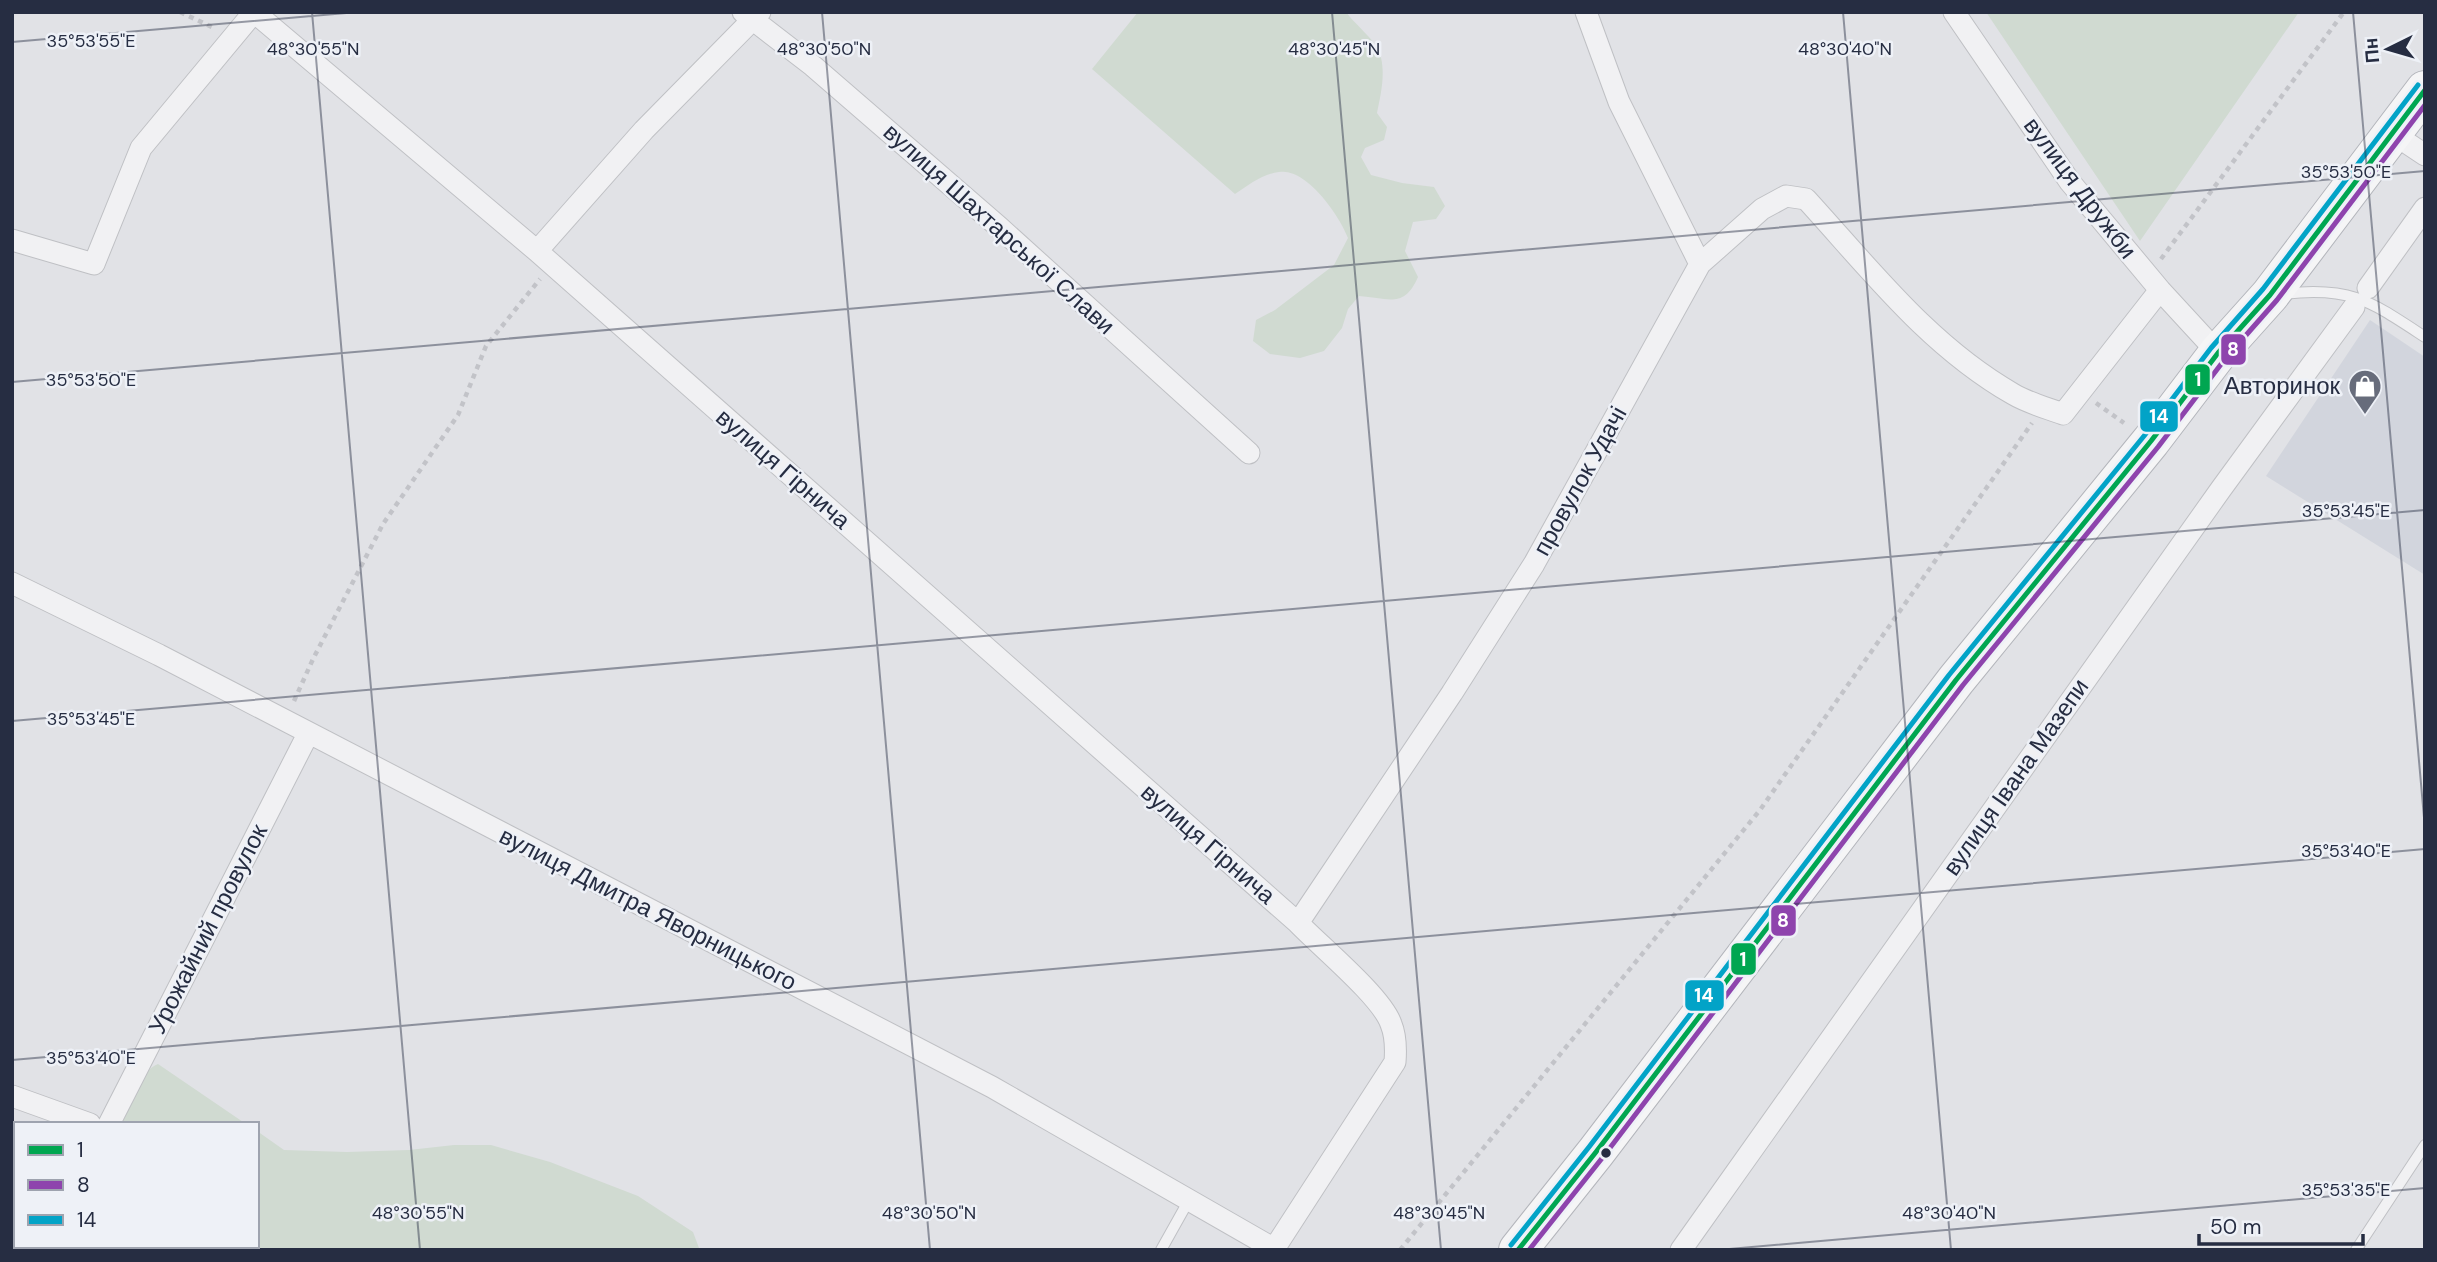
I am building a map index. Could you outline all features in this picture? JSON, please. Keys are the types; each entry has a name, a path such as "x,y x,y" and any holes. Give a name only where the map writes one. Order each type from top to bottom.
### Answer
{"highway":[{"path":"1518,1250 1596,1152 1956,680 2151,441 2218,353 2270,295 2425,90"}],"street":[{"name":"вулиця Гірнича","path":"12,240 94,264 141,148 254,12 544,257 1297,923 1378,1002 1391,1023 1396,1044 1395,1062 1275,1249"},
{"path":"1586,12 1619,102 1700,264"},
{"name":"вулиця Дружби","path":"1954,12 2070,182 2154,283 2218,353"},
{"path":"544,257 644,130 752,15"},
{"name":"вулиця Шахтарської Слави","path":"752,15 999,228 1249,453"},
{"path":"2392,133 2425,155"},
{"name":"провулок Удачі","path":"1297,923 1534,564 1700,264 1762,209 1786,196 1806,199 1922,327 1983,375 2015,396 2045,407"},
{"path":"2368,288 2425,208"},
{"path":"2045,407 2063,414 2154,283"},
{"name":"вулиця Івана Мазепи","path":"1681,1250 2221,489 2354,307"},
{"name":"вулиця Дмитра Яворницького","path":"12,583 159,654 308,734 980,1081 1275,1249"},
{"name":"Урожайний провулок","path":"109,1122 308,734"},
{"path":"12,1096 84,1122"}],"lane":[{"path":"2270,295 2331,291 2360,298 2378,306 2425,337"},
{"path":"2356,1250 2425,1145"},
{"path":"1161,1250 1189,1200"}],"path":[{"path":"180,12 234,37"},
{"path":"2154,283 2344,12"},
{"path":"285,721 360,564 383,524 458,415 486,346 544,257"},
{"path":"1401,1250 1760,810 2024,433 2045,407"}],"shaded area":[{"path":"1138,12 1346,12 1376,46 1382,62 1377,113 1387,127 1384,140 1365,148 1361,157 1371,175 1434,187 1445,206 1436,219 1413,222 1405,251 1418,277 1407,294 1394,299 1359,296 1348,309 1342,328 1324,351 1300,358 1270,354 1253,341 1256,320 1275,310 1334,265 1348,238 1338,218 1321,195 1300,177 1289,172 1267,175 1235,194 1092,69"},
{"path":"1986,12 2299,12 2140,241"},
{"name":"Авторинок","path":"2370,320 2425,357 2425,575 2266,476"},
{"path":"158,1064 243,1122 120,1122 140,1081"},
{"path":"259,1132 284,1150 347,1152 491,1145 550,1162 638,1196 693,1232 699,1248 698,1250 76,1250 259,1248"}],"transit line":[{"name":"14","path":"1511,1245 1589,1147 1949,675 2144,436 2211,348 2263,289 2418,85"},
{"name":"1","path":"1518,1250 1596,1152 1956,680 2151,441 2218,353 2270,295 2425,90"},
{"name":"8","path":"1529,1250 1963,685 2158,447 2225,359 2277,300 2425,105"}],"place":[{"name":"Авторинок","path":"2365,416"}]}
